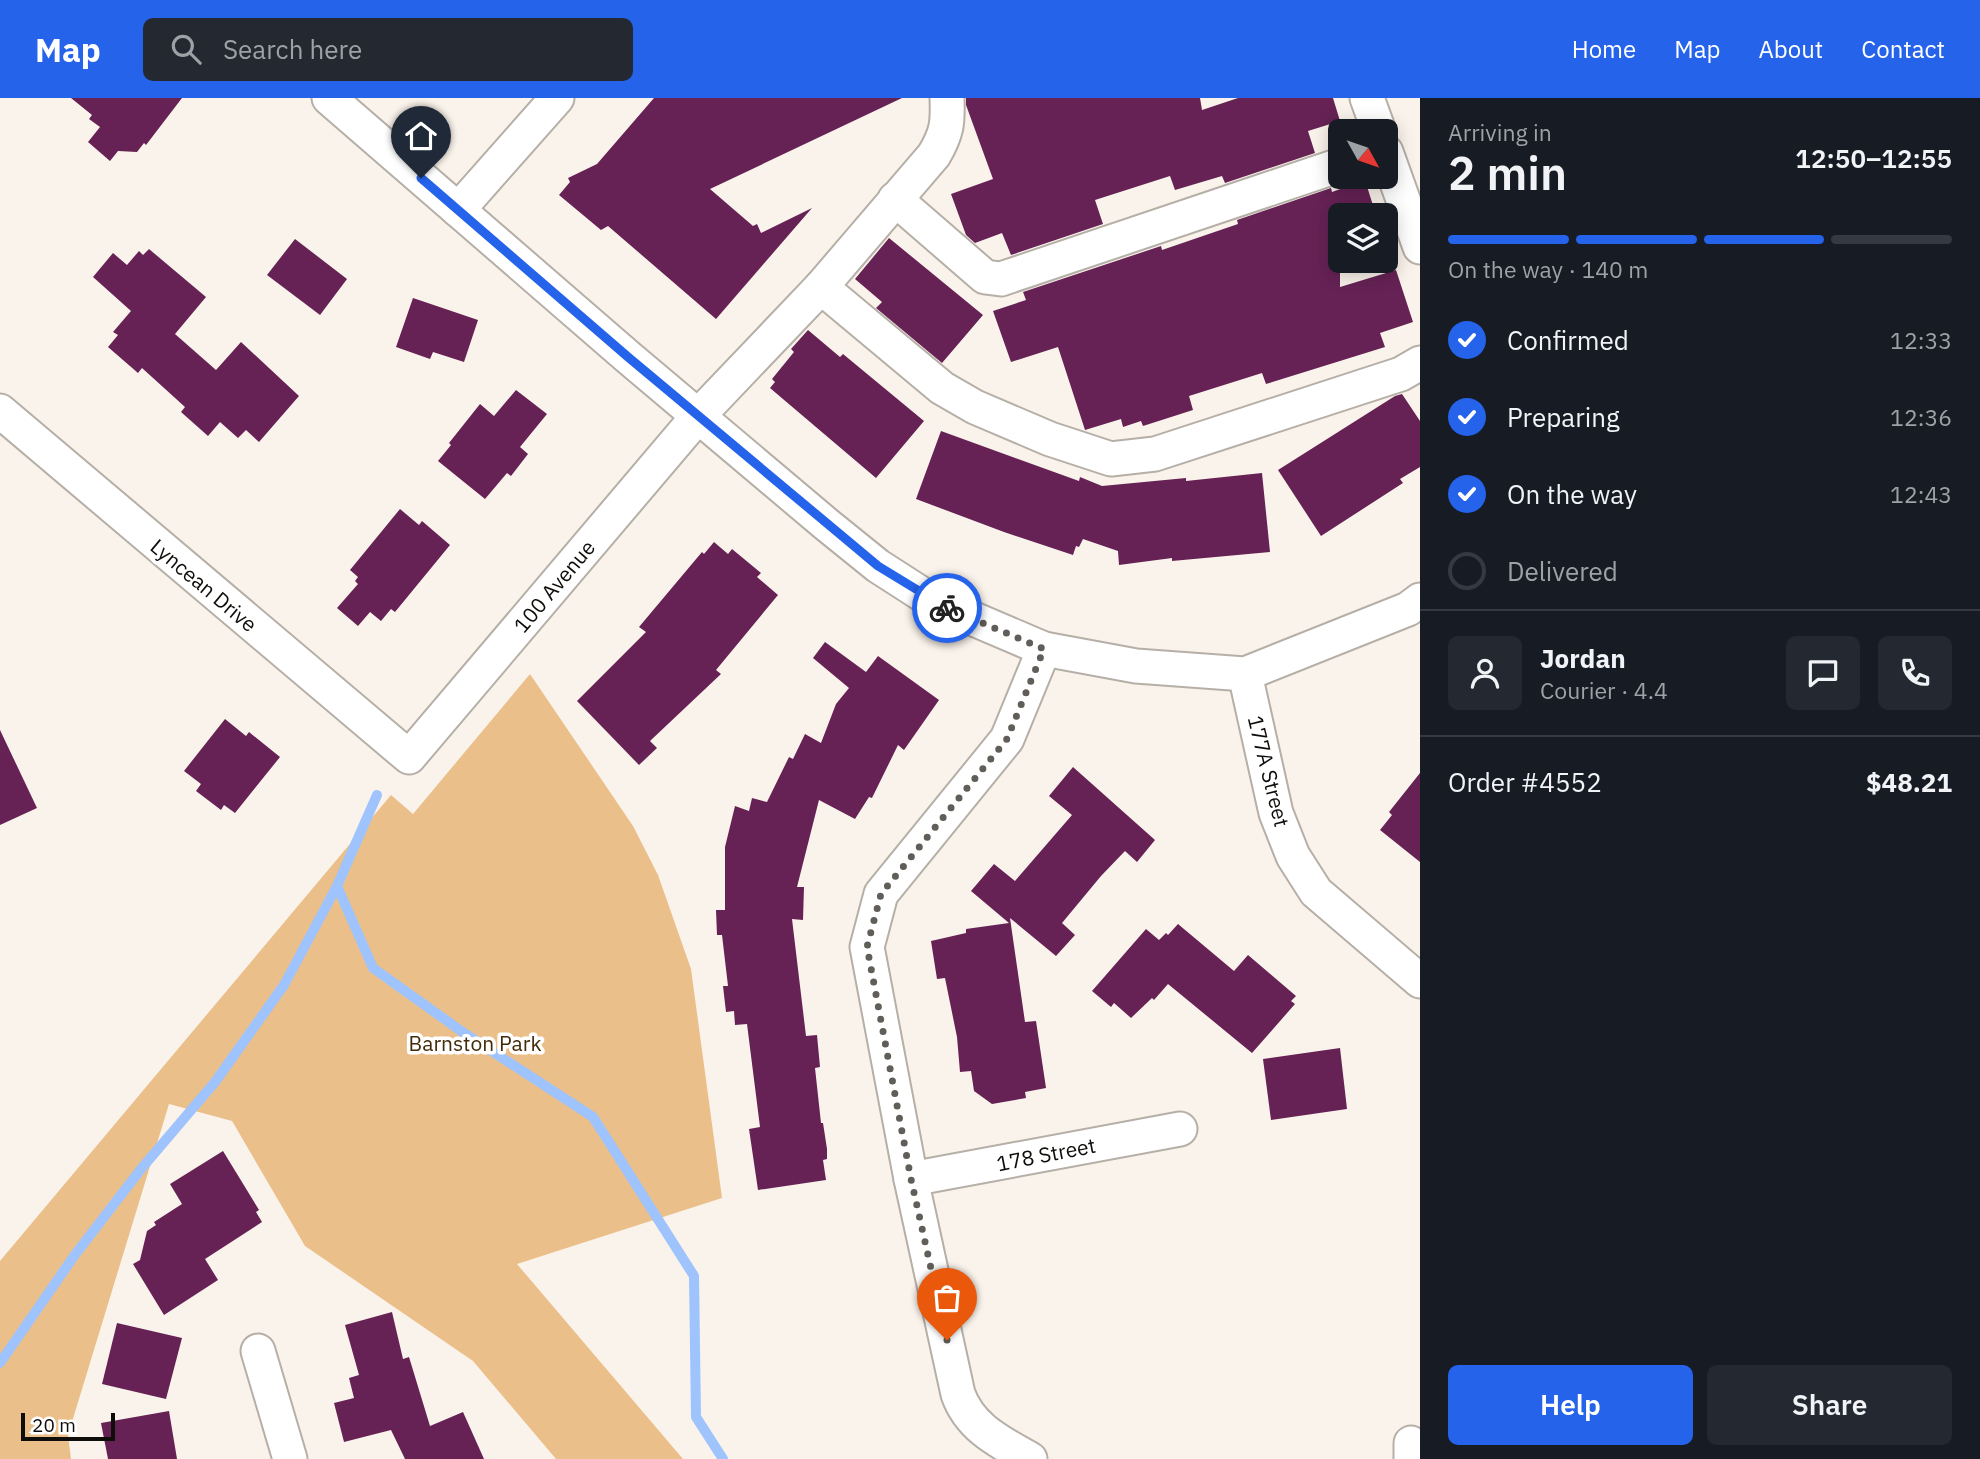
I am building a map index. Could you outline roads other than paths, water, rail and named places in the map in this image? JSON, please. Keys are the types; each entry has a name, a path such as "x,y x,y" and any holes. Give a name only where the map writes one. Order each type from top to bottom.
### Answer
{"street":[{"path":"328,98 878,566 934,602 1044,649 1136,666 1245,674 1408,609 1420,600"},
{"path":"458,210 557,98"},
{"name":"100 Avenue","path":"409,757 699,415 821,286 934,155 945,136 948,119 947,98"},
{"path":"1367,98 1375,119"},
{"path":"895,199 985,278 1001,279 1328,168"},
{"path":"1398,186 1420,247"},
{"path":"821,286 942,388 975,407 1050,439 1111,459 1155,454 1401,374 1420,363"},
{"name":"Lyncean Drive","path":"0,411 409,757"},
{"path":"1030,1459 988,1434 974,1423 963,1409 911,1179 867,947 881,894 1007,739 1044,649"},
{"name":"177A Street","path":"1245,674 1276,813 1293,856 1316,892 1420,981"},
{"name":"178 Street","path":"911,1179 1180,1129"},
{"path":"258,1351 290,1459"}],"waterway":[{"path":"0,1363 74,1256 141,1169 215,1082 284,985 337,886 377,795"},
{"path":"337,886 373,968 461,1031 593,1117 694,1276 696,1417 723,1459"}],"park label":[{"name":"Barnston Park","path":"475,1043"}]}
